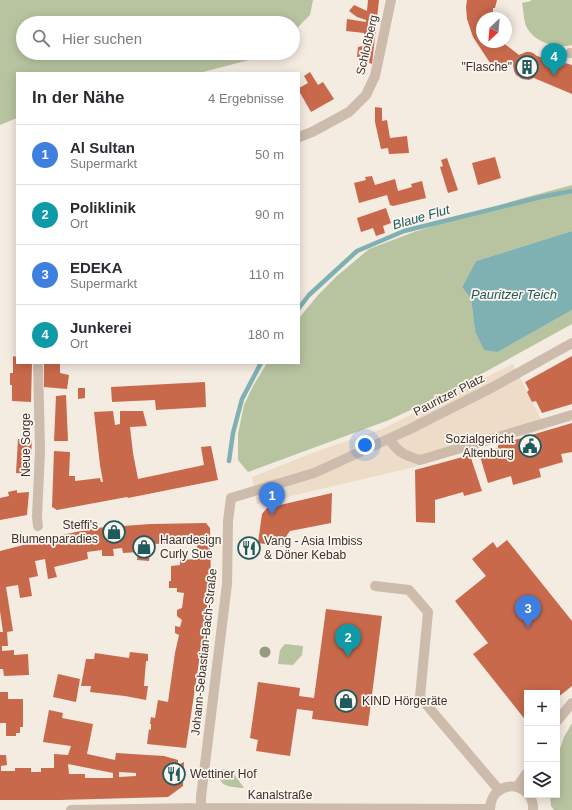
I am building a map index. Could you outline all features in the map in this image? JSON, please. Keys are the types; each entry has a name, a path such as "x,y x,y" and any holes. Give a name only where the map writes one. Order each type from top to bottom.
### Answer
{"street":[{"name":"Schloßberg","path":"300,137 312,132 349,112 366,95 376,76 391,0"},
{"name":"Pauritzer Platz","path":"231,498 314,473 479,395 521,373 572,343"},
{"name":"Neue Sorge","path":"38,364 40,450 37,517 38,526"},
{"path":"389,438 396,449 406,455 420,460 572,415"},
{"name":"Johann-Sebastian-Bach-Straße","path":"201,809 201,797 227,584 228,521 231,498"},
{"path":"375,586 409,590 428,612 420,697 499,790"},
{"path":"560,717 572,703"},
{"path":"517,787 524,777"},
{"path":"490,810 494,795 499,790 511,786 524,790"},
{"path":"531,798 534,806 533,810"},
{"name":"Kanalstraße","path":"71,810 490,810"}],"green space":[{"path":"0,0 313,0 310,15 300,25 300,16 16,16 16,60 249,60 203,72 16,72 16,118 0,125"},
{"path":"531,0 572,0 572,45 559,46 547,44 536,38 531,33 527,28 524,19 522,3"},
{"path":"572,185 572,231 476,261 462,287 471,299 475,331 498,352 572,310 572,324 445,394 389,420 248,472 238,460 238,434 244,405 253,386 266,364 300,364 300,317 318,295 337,276 369,249 414,232 520,199"},
{"path":"285,644 303,646 302,655 293,665 278,664 280,650"},
{"path":"572,723 572,810 554,810 551,806 550,798 560,798 560,749 564,737"},
{"path":"220,769 231,770 244,788 229,786 222,783 219,775"}],"shaded area":[{"path":"513,364 546,429 410,468 257,504 252,477 315,452 382,429"}],"water":[{"name":"Pauritzer Teich","path":"572,231 572,310 498,352 484,350 475,331 471,299 462,287 476,261"}],"building":[{"path":"368,0 379,0 372,64 357,57 358,47 363,46 364,33 346,31 347,19 366,22 366,20 357,17 349,11 354,5 367,11"},
{"path":"467,0 497,0 495,8 493,8 493,12 476,12 476,42 467,19"},
{"path":"480,48 510,48 519,55 530,52 537,56 564,65 565,63 572,65 572,94 534,78 529,80 522,79 516,75 513,65 496,72"},
{"path":"310,72 318,85 323,82 334,99 311,112 300,93 300,87 308,83 304,76"},
{"path":"375,107 382,108 382,121 387,120 390,138 407,136 409,153 389,154 388,148 381,149 375,122"},
{"path":"495,157 501,178 478,185 472,163"},
{"path":"447,158 458,190 448,193 440,167 443,166 441,160"},
{"path":"372,176 375,185 395,179 398,191 412,187 411,184 422,181 426,198 393,206 390,205 387,195 359,203 354,183 366,180 365,177"},
{"path":"386,208 391,223 383,226 385,233 376,236 373,228 361,232 357,218"},
{"path":"13,356 16,357 16,364 32,364 31,402 12,401 10,373 13,373"},
{"path":"572,356 572,404 542,413 536,401 532,402 527,392 529,390 525,382"},
{"path":"44,364 60,364 60,373 69,375 67,389 44,387"},
{"path":"205,382 206,407 156,410 155,400 112,402 111,387"},
{"path":"78,388 85,388 85,398 78,399"},
{"path":"66,395 68,441 54,441 56,396"},
{"path":"113,411 115,425 120,424 120,411 143,411 147,426 130,427 138,479 204,465 201,447 211,446 218,480 128,498 57,510 52,507 54,451 70,452 69,476 75,476 75,481 100,478 101,482 103,482 94,412"},
{"path":"572,423 572,452 561,454 563,462 539,469 541,477 513,485 511,476 488,483 479,453 498,448 498,445"},
{"path":"18,439 32,440 30,474 16,473"},
{"path":"470,455 482,491 464,496 463,492 435,500 435,523 416,522 415,470"},
{"path":"17,490 17,493 29,492 27,515 0,520 0,498 9,496 8,492"},
{"path":"332,493 331,523 290,531 287,535 285,547 258,543 262,514 267,508"},
{"path":"206,523 210,528 211,588 208,588 206,626 200,655 186,748 147,744 149,729 151,730 151,717 155,718 158,700 168,702 179,635 175,633 175,626 180,627 182,620 177,616 177,610 182,608 184,593 177,592 177,588 169,588 169,581 171,581 171,566 180,565 180,560 197,559 197,543 151,544 149,561 137,560 138,552 123,553 122,548 113,549 114,556 102,556 102,550 87,552 88,559 54,567 57,577 48,579 45,559 35,561 38,576 29,578 32,596 20,598 18,585 6,587 13,631 7,632 8,646 2,646 2,651 14,650 14,655 28,654 29,675 4,676 3,669 0,669 0,632 3,632 0,611 0,551 95,528 151,524"},
{"path":"507,540 572,621 572,686 560,696 560,690 524,690 524,718 473,654 488,643 455,601 486,576 472,559 493,542 497,548"},
{"path":"326,609 382,616 368,726 312,719 313,711 297,709 290,756 256,751 258,740 250,738 258,682 300,688 299,696 314,698"},
{"path":"130,652 148,654 144,686 148,686 146,700 90,692 91,686 81,686 86,659 94,659 95,653 129,658"},
{"path":"58,674 80,679 76,702 53,697"},
{"path":"0,692 8,692 8,699 23,699 23,727 20,727 20,733 16,733 16,736 6,736 6,723 0,723"},
{"path":"49,710 63,713 62,718 93,724 87,754 115,760 116,753 164,756 178,760 178,765 184,762 183,786 168,797 0,800 0,755 6,755 7,765 1,766 1,771 15,771 15,768 31,768 31,772 41,772 41,768 54,768 54,754 68,755 71,746 43,742","holes":["68,764 113,773 113,778 85,778 85,774 69,774","119,772 136,773 136,776 119,777"]}],"waterway":[{"name":"Blaue Flut","path":"300,307 309,295 357,251 404,231 541,197 572,191"},
{"name":"Blaue Flut","path":"229,461 233,433 242,399 260,364"}],"place":[{"name":"\"Flasche\"","path":"527,67"},
{"name":"Junkerei","path":"554,76"},
{"name":"Sozialgericht Altenburg","path":"530,446"},
{"name":"Al Sultan","path":"272,515"},
{"name":"Steffi's Blumenparadies","path":"114,532"},
{"name":"Haardesign Curly Sue","path":"144,547"},
{"name":"Vang - Asia Imbiss & Döner Kebab","path":"249,548"},
{"name":"EDEKA","path":"528,628"},
{"name":"Poliklinik","path":"348,657"},
{"name":"KIND Hörgeräte","path":"346,701"},
{"name":"Wettiner Hof","path":"174,774"}]}
